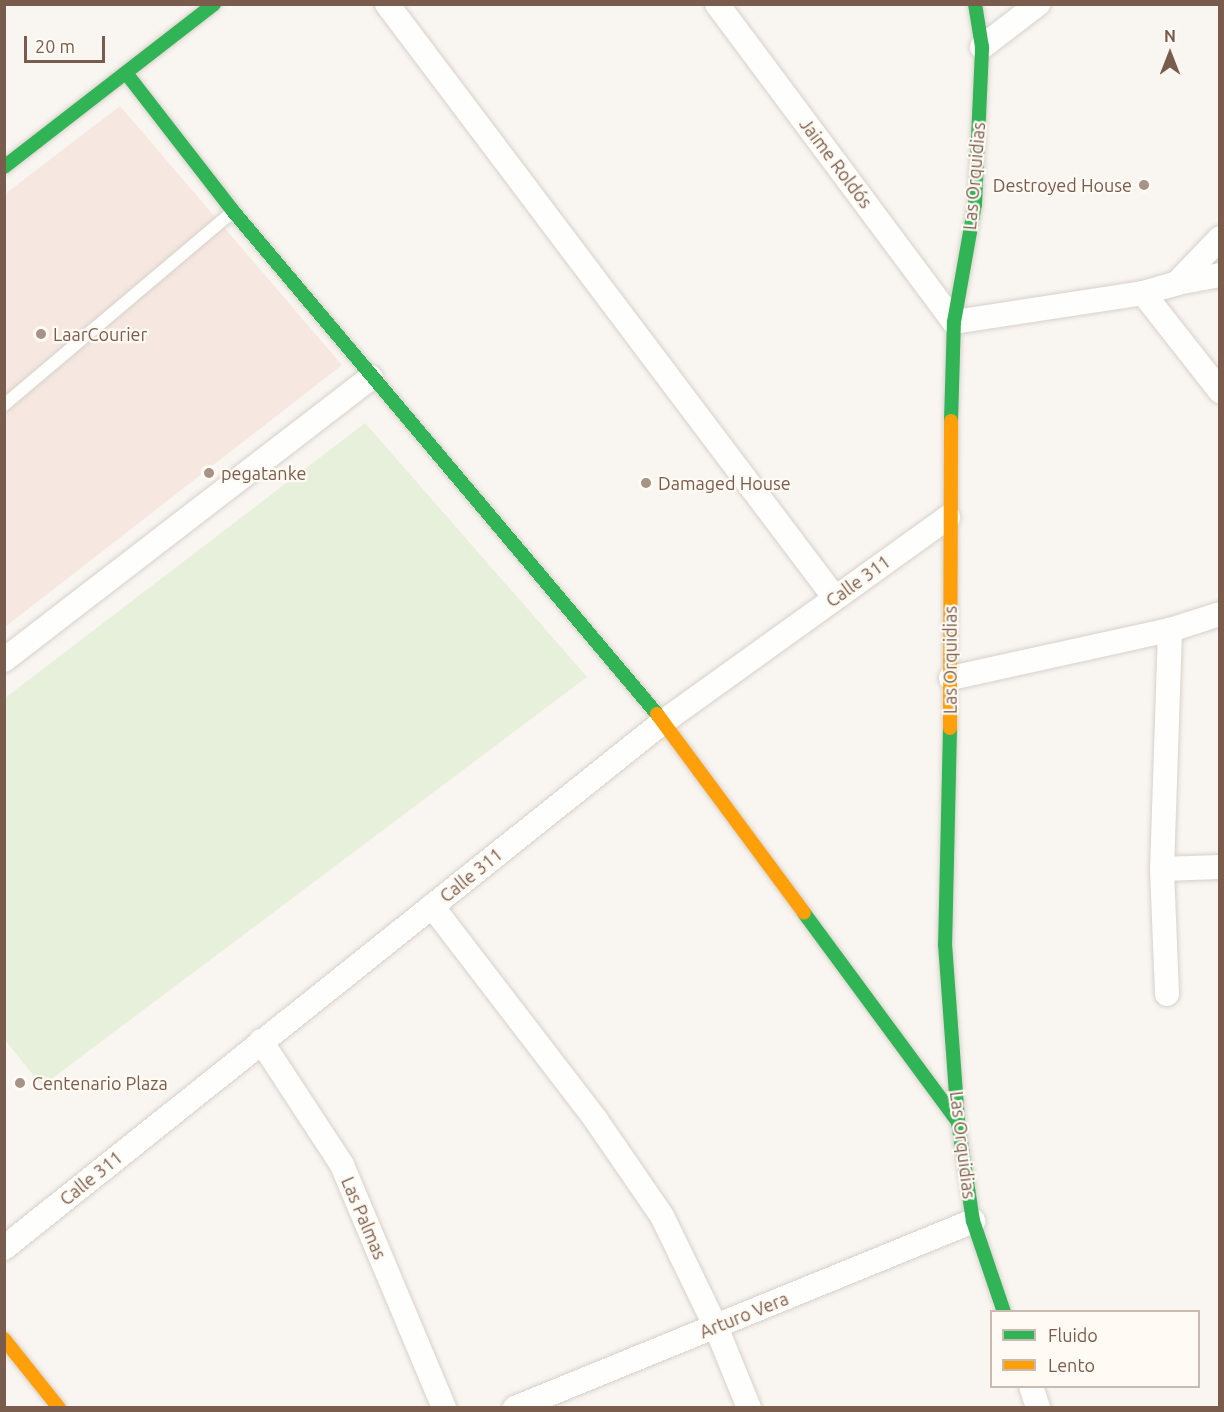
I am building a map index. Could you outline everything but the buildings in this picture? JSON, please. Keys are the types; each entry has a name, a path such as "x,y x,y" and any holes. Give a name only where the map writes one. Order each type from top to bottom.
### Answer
{"street":[{"path":"4,167 214,4"},
{"path":"387,4 835,598"},
{"name":"Jaime Roldós","path":"717,4 954,322"},
{"name":"Las Orquidias","path":"975,4 982,47 975,204 954,322 948,517 951,678 945,944 958,1122 973,1221 1005,1310"},
{"path":"982,47 1038,4"},
{"path":"126,73 233,211 663,722 958,1122"},
{"path":"1177,283 1220,238"},
{"path":"954,322 1143,293 1177,283 1220,275"},
{"path":"1143,293 1220,391"},
{"path":"4,660 371,377"},
{"name":"Calle 311","path":"4,1248 663,722 948,517"},
{"path":"951,678 1170,630 1220,614"},
{"path":"1167,994 1162,869 1170,630"},
{"path":"1162,869 1220,867"},
{"path":"432,906 596,1120 655,1206 716,1327 749,1407"},
{"name":"Las Palmas","path":"261,1041 342,1165 444,1407"},
{"name":"Arturo Vera","path":"515,1407 973,1221"},
{"path":"4,1339 59,1407"},
{"path":"1032,1388 1038,1407"}],"lane":[{"path":"4,405 233,211"}],"shaded area":[{"path":"120,106 342,365 5,627 5,194"}],"green space":[{"path":"365,423 587,677 42,1086 5,1040 5,698"}],"traffic: fast":[{"path":"4,167 214,4"},
{"path":"951,421 954,322 975,204 982,47 975,4"},
{"path":"126,73 233,211 657,714"},
{"path":"950,728 945,944 958,1122 973,1221 1003,1310"},
{"path":"804,913 958,1122"}],"traffic: slow":[{"path":"950,728 951,421"},
{"path":"657,714 804,913"},
{"path":"4,1339 59,1408"}],"place":[{"name":"Destroyed House","path":"1144,185"},
{"name":"LaarCourier","path":"41,334"},
{"name":"pegatanke","path":"209,473"},
{"name":"Damaged House","path":"646,483"},
{"name":"Centenario Plaza","path":"20,1083"}]}
